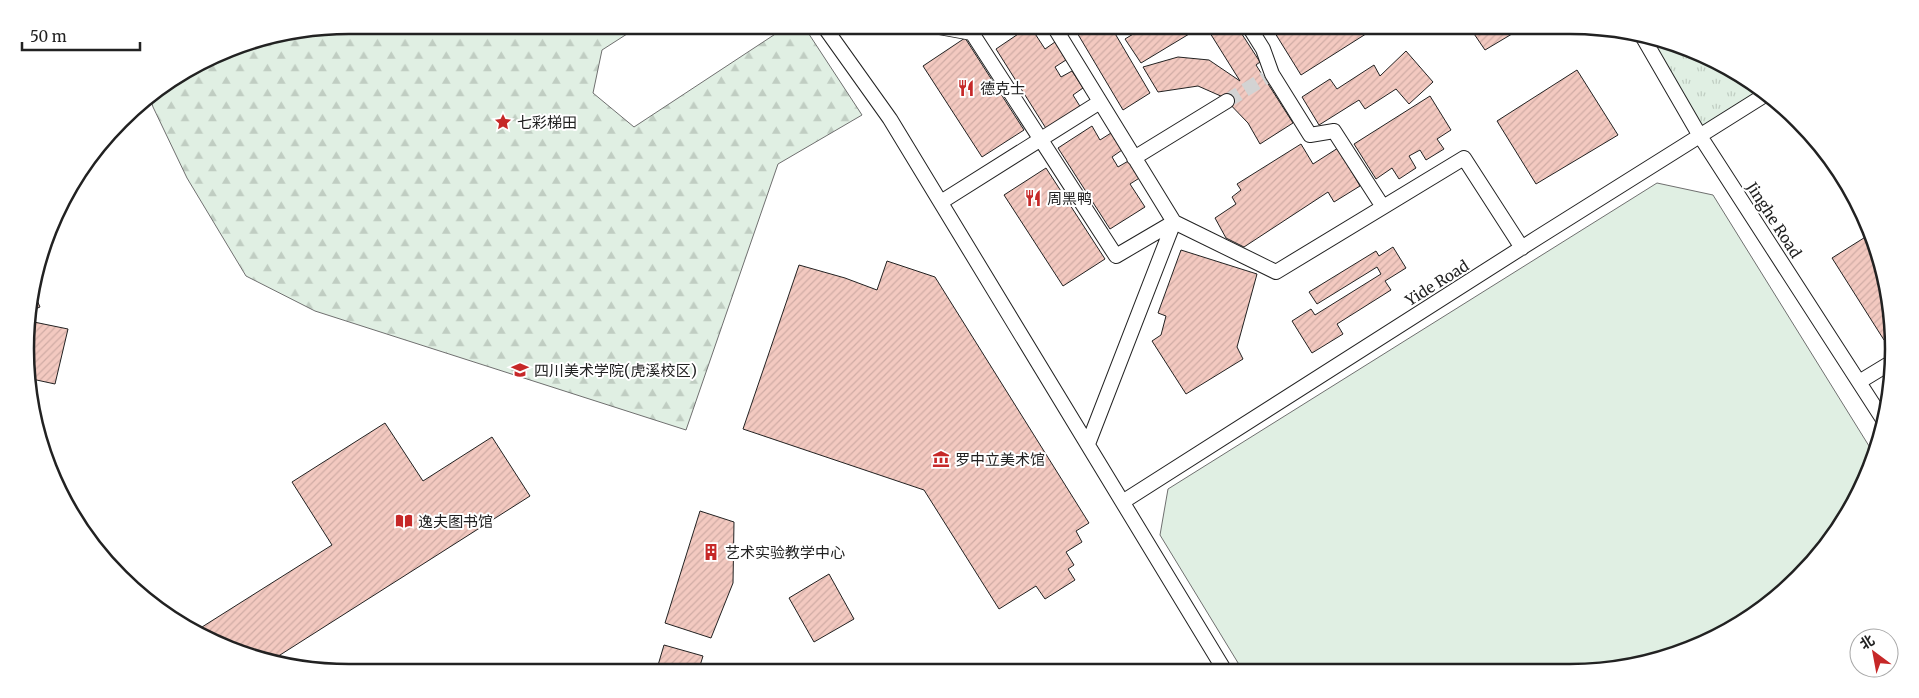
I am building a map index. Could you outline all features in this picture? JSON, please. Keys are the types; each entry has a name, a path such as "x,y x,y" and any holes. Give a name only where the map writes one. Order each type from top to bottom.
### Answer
{"street":[{"path":"829,34 890,118 1124,501 1221,664"},
{"path":"973,34 1116,256 1174,222"},
{"path":"1059,34 1174,222 1276,272 1464,158 1522,248"},
{"path":"1254,34 1263,48 1268,76 1310,135 1334,131 1384,207"},
{"name":"Jinghe Road","path":"1646,43 1700,136 1879,413"},
{"name":"Yide Road","path":"1124,501 1760,98"},
{"path":"1134,158 1227,101"},
{"path":"941,202 1100,102"},
{"path":"1088,444 1174,222"},
{"path":"1859,382 1885,366"}],"green space":[{"path":"328,34 627,34 602,50 593,93 634,127 775,34 809,34 862,115 778,164 686,430 315,311 246,276 187,178 152,103 157,99 191,76 210,66 267,44 308,36"},
{"path":"1646,43 1671,50 1709,66 1759,97 1700,136"},
{"path":"1657,183 1713,195 1870,447 1843,507 1820,541 1793,572 1762,599 1728,622 1671,648 1632,658 1591,664 1239,664 1160,535 1168,489"}],"building":[{"path":"1018,34 1035,34 1045,49 1055,42 1066,60 1055,67 1061,77 1072,71 1083,88 1073,95 1081,108 1047,130 996,49"},
{"path":"1078,34 1115,34 1150,93 1123,110"},
{"path":"1133,34 1189,34 1141,63 1125,39"},
{"path":"1211,34 1242,34 1260,62 1256,65 1293,123 1260,144 1248,123 1223,97 1198,86 1158,92 1143,67 1178,57 1209,60 1240,81"},
{"path":"1276,34 1366,34 1301,75"},
{"path":"1474,34 1512,34 1485,50"},
{"path":"965,38 1024,130 982,157 923,66"},
{"path":"1406,51 1433,82 1409,104 1396,89 1365,109 1359,100 1319,125 1302,97 1330,79 1337,89 1374,65 1380,76"},
{"path":"1577,70 1618,135 1536,184 1497,121"},
{"path":"1430,96 1451,130 1437,139 1444,149 1426,160 1420,150 1409,156 1416,168 1399,179 1392,168 1376,179 1354,144"},
{"path":"1092,126 1100,140 1111,133 1122,150 1112,157 1118,167 1130,160 1141,177 1130,184 1145,207 1110,229 1058,148"},
{"path":"1301,144 1313,164 1338,148 1360,186 1334,202 1328,192 1244,247 1226,238 1215,218 1236,204 1232,197 1241,190 1237,184"},
{"path":"1046,168 1105,259 1063,286 1004,195"},
{"path":"1865,237 1875,267 1879,287 1883,308 1885,339 1884,340 1832,258"},
{"path":"1393,247 1406,268 1385,281 1391,290 1337,324 1343,334 1312,353 1292,321 1311,309 1315,315 1381,274 1377,267 1317,304 1309,292 1376,251 1379,256"},
{"path":"1181,250 1257,274 1237,347 1243,359 1186,394 1152,341 1161,335 1166,316 1158,313"},
{"name":"罗中立美术馆","path":"887,261 935,277 1089,523 1076,531 1082,542 1066,552 1074,565 1068,569 1075,580 1045,599 1036,586 999,609 924,490 743,429 799,265 845,278 877,290"},
{"path":"35,322 68,329 55,384 35,380"},
{"name":"逸夫图书馆","path":"385,423 423,481 492,437 530,496 278,656 248,648 202,627 332,545 292,482"},
{"name":"艺术实验教学中心","path":"700,511 734,522 733,583 711,638 665,623"},
{"path":"829,574 854,619 814,642 789,598"},
{"path":"664,645 703,656 700,664 658,664"}],"tunnel":[{"path":"1227,101 1265,78"}],"place":[{"name":"德克士","path":"966,88"},
{"name":"七彩梯田","path":"503,122"},
{"name":"周黑鸭","path":"1033,198"},
{"name":"四川美术学院(虎溪校区)","path":"520,370"},
{"name":"罗中立美术馆","path":"941,459"},
{"name":"逸夫图书馆","path":"404,521"},
{"name":"艺术实验教学中心","path":"711,552"}]}
